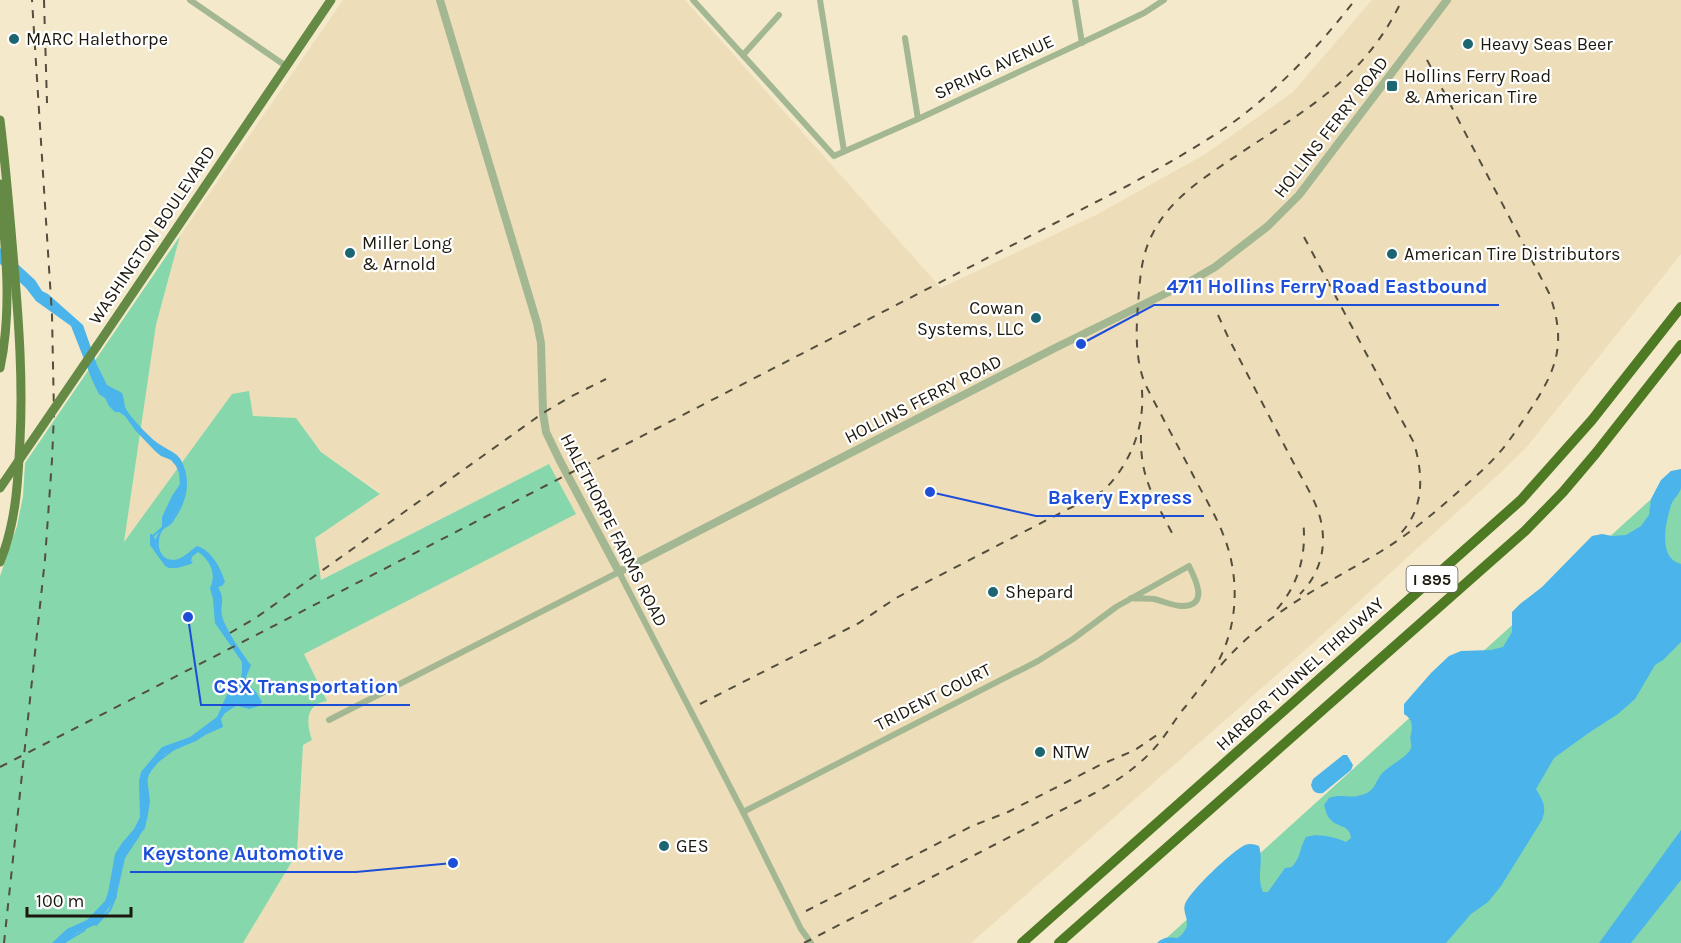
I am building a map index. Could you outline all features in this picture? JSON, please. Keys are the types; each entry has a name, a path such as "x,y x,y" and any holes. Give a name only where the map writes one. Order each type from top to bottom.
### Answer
{"highway":[{"name":"HARBOR TUNNEL THRUWAY","path":"1022,943 1521,500 1592,420 1681,307"},
{"name":"I 895","path":"1059,943 1525,531 1563,492 1596,453 1681,345"}],"main road":[{"name":"WASHINGTON BOULEVARD","path":"0,488 331,0"},
{"path":"0,120 13,258 0,368"},
{"path":"0,184 5,251 11,278 21,383 15,510 0,562"}],"street":[{"path":"190,0 286,66"},
{"name":"HALETHORPE FARMS ROAD","path":"440,0 537,323 541,343 543,413 546,432 620,572 801,929 811,943"},
{"path":"693,0 743,55 779,15"},
{"path":"820,0 844,151"},
{"path":"1075,0 1082,43"},
{"name":"SPRING AVENUE","path":"743,55 834,156 1082,43 1144,13 1164,0"},
{"name":"HOLLINS FERRY ROAD","path":"329,720 1215,267 1268,226 1299,195 1447,0"},
{"path":"905,38 918,119"},
{"name":"TRIDENT COURT","path":"743,812 1038,661 1131,598 1189,567 1199,590 1195,601 1182,606 1152,599 1131,598"}],"shaded area":[{"path":"343,0 685,0 941,288 1096,215 1207,153 1293,92 1372,0 1681,0 1681,254 1525,449 1321,636 971,943 243,943 297,853 303,745 312,740 307,721 316,705 327,701 304,654 575,514 549,464 321,580 314,538 380,493 321,452 296,418 253,416 249,391 123,543 156,325 180,236"}],"green space":[{"path":"180,236 156,325 124,542 232,394 249,391 253,416 296,418 321,452 380,494 315,538 321,580 549,464 576,514 304,654 327,701 311,710 308,721 312,740 303,745 297,853 243,943 0,943 0,576 17,526 23,496 25,463"},
{"path":"1681,472 1681,943 1161,943"}],"water":[{"path":"0,248 35,280 42,291 83,325 97,365 107,385 122,393 125,407 135,421 159,444 181,460 186,474 187,489 180,510 170,525 161,533 159,548 167,559 172,560 181,558 197,546 207,551 215,560 225,582 218,587 222,596 223,619 235,643 251,665 246,682 262,702 259,706 249,709 238,706 227,710 221,719 223,727 165,754 147,776 150,802 147,820 125,858 116,898 97,924 77,933 65,943 52,943 67,929 87,920 105,901 115,854 140,817 141,772 162,747 190,737 217,717 229,690 241,677 242,662 215,623 210,588 213,578 206,559 198,552 192,557 191,564 169,568 165,566 150,545 150,534 155,540 162,526 162,517 180,484 176,466 171,460 155,451 125,416 115,412 105,398 99,394 71,326 36,301 26,288 0,264"},
{"path":"1681,469 1681,488 1671,505 1665,539 1669,555 1681,564 1681,642 1655,665 1635,699 1618,714 1554,758 1536,789 1544,804 1542,820 1501,886 1488,902 1471,914 1446,943 1157,943 1166,938 1178,938 1183,933 1187,924 1184,908 1188,898 1212,872 1245,845 1259,846 1261,886 1263,892 1268,892 1285,868 1292,867 1295,863 1306,837 1326,836 1346,842 1351,838 1346,828 1333,822 1324,805 1329,798 1357,796 1369,792 1380,776 1409,751 1412,725 1404,714 1404,704 1431,673 1449,656 1461,651 1491,650 1503,647 1512,632 1512,612 1520,604 1542,587 1592,536 1626,535 1641,526 1649,515 1651,499 1661,480 1671,471"},
{"path":"1343,755 1347,755 1353,765 1351,770 1323,793 1315,792 1311,785 1313,779"},
{"path":"1681,830 1681,880 1631,943 1599,943"}],"waterway":[{"path":"154,540 153,536 162,528"},
{"path":"225,712 235,705"},
{"path":"157,762 174,749"},
{"path":"146,782 150,771"},
{"path":"132,843 144,828 145,823"},
{"path":"96,925 110,910 116,896"},
{"path":"63,943 85,930"}],"railway":[{"path":"4,943 45,559 54,414 52,315 32,0"},
{"path":"44,0 47,103"},
{"path":"0,767 1156,170 1196,147 1252,108 1314,49 1355,0"},
{"path":"804,943 1111,784 1155,748 1213,671 1226,643 1234,612 1232,564 1216,519 1145,384 1142,374 1138,355 1137,325 1140,276 1146,250 1160,220 1191,188 1311,106 1352,71 1371,50 1402,0"},
{"path":"1221,665 1239,646 1276,615 1391,545 1472,480 1510,439 1545,386 1556,358 1558,328 1549,293 1426,58"},
{"path":"1304,237 1414,443 1419,466 1420,490 1414,512 1401,533"},
{"path":"1218,315 1318,510 1323,536 1322,554 1312,579 1300,594"},
{"path":"230,633 257,617 543,413 606,379"},
{"path":"700,704 859,623 896,598 1103,491 1122,468 1135,441 1142,412 1141,382"},
{"path":"1141,435 1145,475 1172,533"},
{"path":"1277,609 1291,589 1300,568 1304,544 1303,520"},
{"path":"806,911 972,826 1008,812 1100,765 1135,750 1160,733"}],"place":[{"name":"MARC Halethorpe","path":"14,39"},
{"name":"Heavy Seas Beer","path":"1468,44"},
{"name":"Hollins Ferry Road & American Tire","path":"1392,86"},
{"name":"Miller Long & Arnold","path":"350,253"},
{"name":"American Tire Distributors","path":"1392,254"},
{"name":"Cowan Systems, LLC","path":"1036,318"},
{"name":"4711 Hollins Ferry Road Eastbound","path":"1081,344"},
{"name":"Bakery Express","path":"930,492"},
{"name":"Shepard","path":"993,592"},
{"name":"CSX Transportation","path":"188,617"},
{"name":"NTW","path":"1040,752"},
{"name":"GES","path":"664,846"},
{"name":"Keystone Automotive","path":"453,863"}]}
